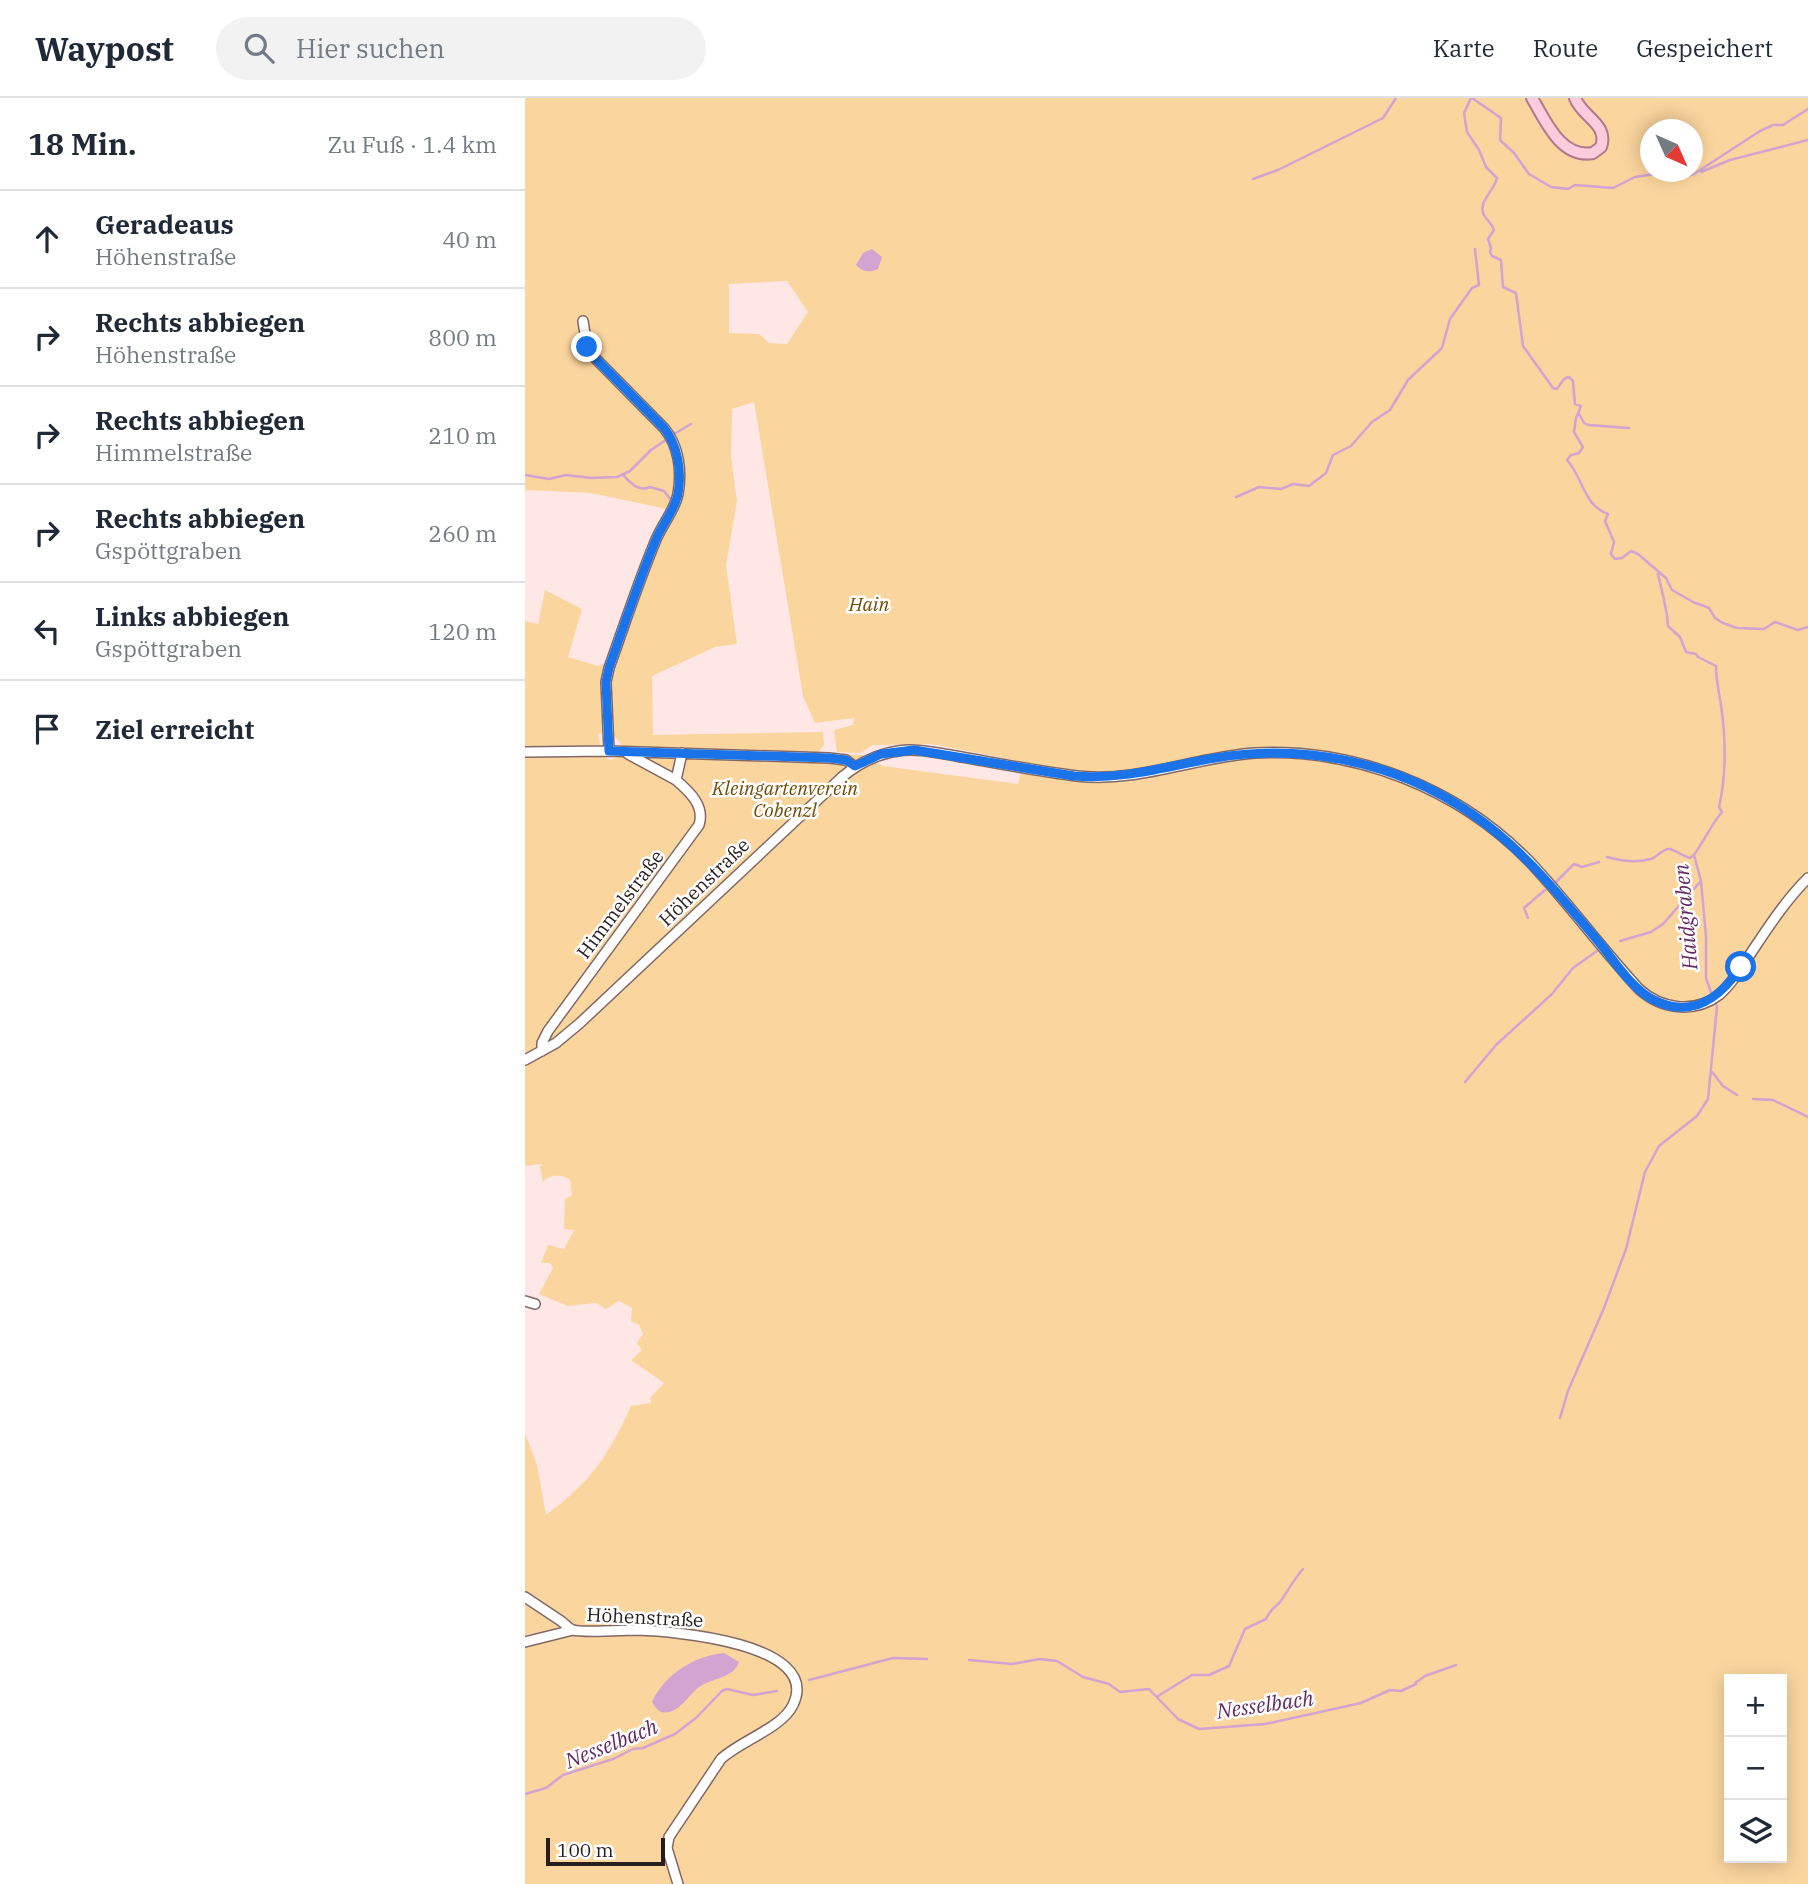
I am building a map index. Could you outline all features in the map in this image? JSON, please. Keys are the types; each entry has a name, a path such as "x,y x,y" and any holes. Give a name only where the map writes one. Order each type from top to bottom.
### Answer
{"main road":[{"path":"1532,98 1560,141 1577,152 1593,153 1601,147 1602,134 1575,98"}],"street":[{"path":"583,321 587,347 591,354 664,428 674,441 678,456 678,494 674,507 664,520 654,543 609,668 606,682 609,751"},
{"name":"Höhenstraße","path":"525,1060 563,1037 588,1016 855,766 881,754 905,750 1074,776 1100,777 1144,774 1200,761 1253,753 1308,754 1371,766 1420,785 1472,813 1509,842 1644,993 1670,1006 1696,1006 1716,996 1729,984 1785,904 1808,878"},
{"name":"Himmelstraße","path":"525,752 609,751 838,759 846,760 855,766"},
{"name":"Himmelstraße","path":"542,1051 542,1043 548,1031 699,825 699,806 676,780 625,752"},
{"path":"676,780 682,753"},
{"path":"525,1301 535,1304"},
{"name":"Höhenstraße","path":"525,1597 573,1630 673,1632 707,1637 759,1651 785,1665 792,1675 796,1693 786,1716 730,1750 674,1827 667,1848 678,1884"},
{"path":"525,1642 573,1630"}],"green space":[{"path":"525,98 1808,98 1808,1884 525,1884 525,1433 537,1465 546,1515 575,1491 597,1467 631,1406 651,1403 650,1398 664,1383 631,1360 642,1350 637,1343 643,1334 639,1325 631,1321 632,1308 619,1301 606,1309 596,1303 568,1306 539,1294 553,1268 550,1263 541,1263 548,1245 564,1249 574,1230 564,1229 565,1199 572,1195 570,1180 556,1176 543,1182 540,1167 542,1164 525,1166 525,621 538,624 545,590 582,609 568,657 598,666 607,663 658,522 667,509 591,493 525,490","holes":["787,281 808,312 787,344 769,343 759,334 729,333 729,284","754,402 803,696 815,723 854,718 853,725 834,730 837,752 860,753 873,745 932,744 1024,762 1018,784 883,766 862,755 818,753 824,745 823,732 653,735 652,676 715,647 737,644 726,565 737,501 731,456 732,409","611,732 622,745 621,756 610,760 602,756 598,734"]}],"shaded area":[{"path":"872,249 882,257 878,269 863,270 856,265 863,253"},
{"path":"724,1653 739,1662 728,1675 699,1687 681,1705 669,1712 659,1711 655,1707 652,1702 673,1675 691,1662"}],"waterway":[{"path":"1253,179 1278,170 1383,118 1396,98"},
{"path":"1471,98 1464,113 1467,132 1486,167 1497,178 1482,210 1494,230 1488,239 1490,252 1501,260 1503,287 1516,293 1523,346 1553,388 1557,389 1564,379 1569,377 1573,381 1575,404 1581,406 1574,432 1583,447 1579,453 1571,455 1567,460 1593,504 1608,514 1605,521 1614,542 1611,554 1615,559 1622,558 1631,551 1638,554 1666,578 1672,590 1709,608 1715,618 1723,623 1737,628 1764,629 1775,622 1798,630 1808,627"},
{"path":"1472,98 1501,118 1500,140 1514,153 1529,174 1551,187 1568,189 1575,185 1613,188 1635,177 1655,174 1678,179 1694,174 1760,131 1773,125 1783,125 1808,109"},
{"path":"1703,171 1730,160 1808,140"},
{"path":"1236,497 1259,487 1281,489 1293,484 1309,486 1326,473 1333,455 1351,446 1372,422 1390,410 1408,380 1442,348 1450,319 1472,288 1479,285 1475,249"},
{"path":"1579,414 1588,425 1629,428"},
{"path":"674,434 691,424"},
{"path":"525,475 549,479 566,475 617,477 630,471 651,450 667,439"},
{"path":"623,475 638,488 650,487 664,491 671,500"},
{"name":"Haidgraben","path":"1658,574 1668,626 1680,637 1686,652 1696,654 1716,666 1723,718 1724,769 1719,807 1722,812 1694,855 1701,881 1706,936 1706,978 1712,995"},
{"path":"1607,857 1629,861 1645,860 1670,849 1690,858 1694,855"},
{"path":"1556,882 1574,864 1582,867 1599,862"},
{"path":"1620,941 1651,932 1663,924 1701,881"},
{"path":"1528,918 1524,908 1545,890"},
{"path":"1465,1082 1496,1045 1552,994 1573,968 1597,951"},
{"name":"Haidgraben","path":"1560,1418 1568,1391 1626,1249 1645,1172 1659,1146 1697,1116 1708,1099 1717,1007 1715,1001"},
{"path":"1712,1072 1723,1086 1737,1095"},
{"path":"1753,1099 1773,1100 1808,1117"},
{"path":"1158,1696 1192,1675 1209,1675 1229,1666 1245,1629 1266,1619 1303,1569"},
{"name":"Nesselbach","path":"809,1680 893,1658 927,1659"},
{"name":"Nesselbach","path":"969,1660 1012,1664 1040,1659 1057,1661 1083,1677 1109,1684 1120,1692 1149,1689 1178,1719 1199,1729 1265,1724 1361,1703 1390,1690 1401,1691 1416,1684"},
{"name":"Nesselbach","path":"1415,1683 1425,1676 1456,1665"},
{"name":"Nesselbach","path":"525,1794 546,1788 563,1775 613,1759 675,1734 696,1718 722,1691 727,1689 753,1695 777,1691"}],"route":[{"path":"587,347 664,428 674,441 678,456 678,494 674,507 664,520 654,543 609,668 606,682 609,751 829,758 846,760 855,766 881,754 914,750 1074,776 1100,777 1144,774 1200,761 1253,753 1308,754 1356,762 1402,777 1433,791 1491,827 1541,875 1625,973 1652,999 1679,1007 1703,1004 1723,991 1741,967"}],"park label":[{"name":"Hain","path":"869,604"},
{"name":"Kleingartenverein Cobenzl","path":"785,799"}]}
